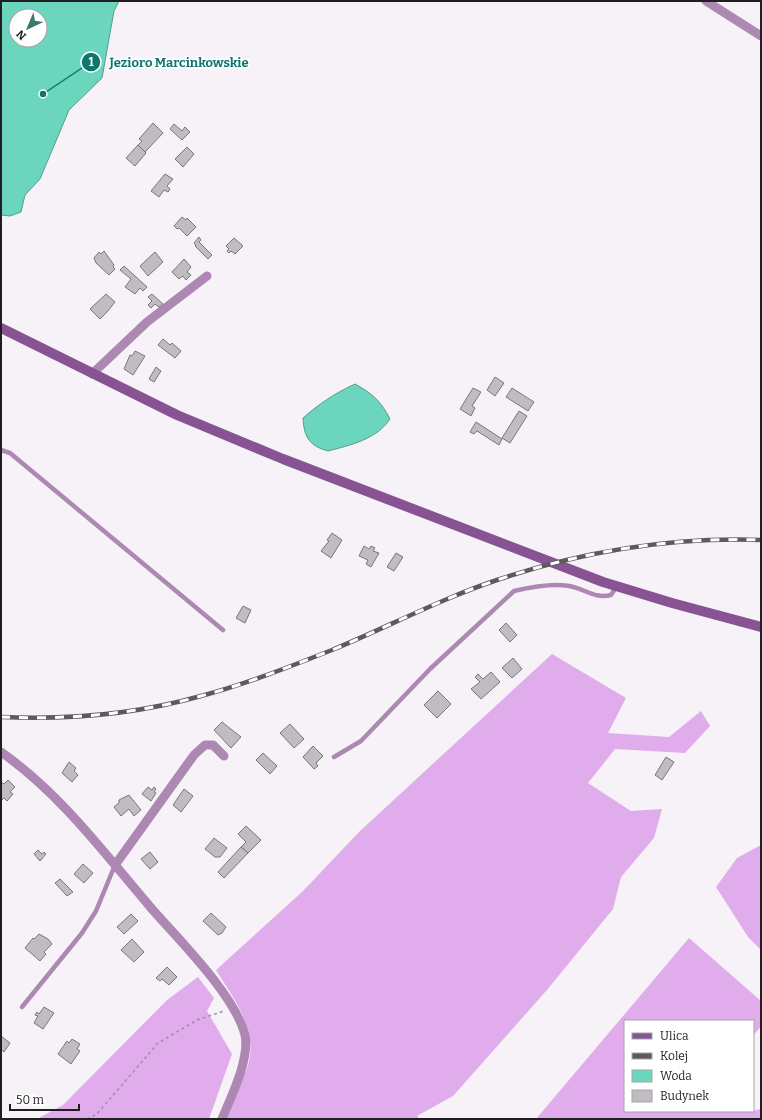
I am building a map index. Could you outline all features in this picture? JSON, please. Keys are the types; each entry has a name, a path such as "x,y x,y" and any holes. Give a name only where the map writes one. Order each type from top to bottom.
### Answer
{"street":[{"path":"706,1 761,36"},
{"path":"92,374 146,322 207,276"},
{"path":"1,328 177,415 276,456 617,586 761,627"},
{"path":"115,866 194,755 205,745 213,746 224,756"},
{"path":"1,752 38,780 71,814 208,973 233,1008 245,1036 244,1059 222,1119"}],"lane":[{"path":"1,450 10,453 223,630"},
{"path":"334,757 361,741 430,669 514,591 530,587 569,586 601,598 611,595 617,586"},
{"path":"22,1007 85,928 96,911 115,866"}],"path":[{"path":"87,1119 97,1114 158,1043 197,1020 233,1008"}],"shaded area":[{"path":"552,654 626,698 608,733 669,737 701,711 710,726 685,753 615,749 588,783 631,811 662,809 654,838 621,877 613,909 547,990 453,1096 417,1116 420,1119 227,1119 228,1112 247,1068 250,1055 250,1042 248,1029 243,1016 216,970 303,891 360,831"},
{"path":"761,845 761,950 748,937 716,887 737,858"},
{"path":"689,938 761,1001 761,1027 754,1034 754,1020 624,1020 624,1112 754,1112 761,1109 761,1119 536,1119"},
{"path":"198,977 214,998 207,1011 232,1054 209,1119 37,1119 63,1105 167,1000"}],"water":[{"path":"1,1 119,1 114,11 102,78 69,110 40,179 25,195 21,212 10,216 1,215"},
{"path":"355,384 376,398 383,407 390,419 385,426 378,432 354,444 328,451 312,444 305,431 303,418 328,399"}],"building":[{"path":"153,123 163,133 145,152 138,145 142,141 139,139"},
{"path":"174,124 182,131 185,127 190,132 182,140 170,129"},
{"path":"138,145 146,153 135,166 126,158"},
{"path":"187,147 194,154 183,167 175,159"},
{"path":"165,174 173,179 167,186 170,189 168,192 164,190 159,197 151,191"},
{"path":"182,217 186,220 187,218 196,227 187,236 179,228 177,229 174,226"},
{"path":"199,237 201,240 199,242 212,255 208,259 195,246 196,245 194,243"},
{"path":"234,238 243,246 235,254 231,251 229,253 227,251 229,249 226,246"},
{"path":"104,251 114,265 113,267 115,269 109,275 96,263 94,258 99,252 101,254"},
{"path":"155,252 163,262 148,276 140,266"},
{"path":"184,259 191,267 187,272 191,275 186,280 183,276 179,279 172,272"},
{"path":"124,266 147,287 143,291 140,288 135,294 125,287 131,279 120,270"},
{"path":"106,294 115,302 100,319 90,309"},
{"path":"152,294 163,304 159,307 155,304 151,308 148,305 152,301 148,297"},
{"path":"163,339 170,345 172,343 181,351 175,358 158,345"},
{"path":"135,351 145,356 133,375 124,369 130,355 132,356"},
{"path":"156,367 161,371 154,382 149,379"},
{"path":"495,377 504,383 495,396 487,390"},
{"path":"473,388 481,392 472,406 475,408 471,416 460,409"},
{"path":"512,388 534,402 528,411 506,397"},
{"path":"519,411 527,416 510,443 502,438"},
{"path":"476,422 502,439 499,445 477,431 474,434 470,432"},
{"path":"332,533 342,540 331,558 321,551 329,541 327,540"},
{"path":"364,546 369,549 371,546 375,548 373,551 379,553 371,567 366,564 368,560 359,556"},
{"path":"396,553 403,557 394,571 387,567"},
{"path":"243,606 251,610 245,623 236,618"},
{"path":"506,623 517,635 510,642 499,630"},
{"path":"513,658 522,669 512,678 502,668"},
{"path":"491,672 500,682 481,699 471,689 480,682 475,677 478,674 483,679"},
{"path":"438,691 451,704 437,718 424,705"},
{"path":"222,722 241,737 231,748 214,730"},
{"path":"290,724 304,739 294,748 280,733"},
{"path":"313,746 323,756 316,763 318,766 314,769 303,757"},
{"path":"263,753 277,766 270,774 256,760"},
{"path":"666,757 674,762 662,780 655,775"},
{"path":"69,762 76,768 74,771 78,775 72,782 62,773"},
{"path":"8,780 15,787 10,792 13,794 7,801 4,798 1,801 1,782 4,784"},
{"path":"148,787 152,790 154,787 156,789 154,792 156,793 151,801 142,794"},
{"path":"184,789 193,796 181,812 173,805"},
{"path":"129,795 141,810 134,816 129,809 121,816 114,807 119,803 119,800"},
{"path":"246,826 261,840 248,853 241,847 246,842 238,834"},
{"path":"214,838 227,848 220,857 215,857 205,849"},
{"path":"241,847 248,853 224,878 218,872"},
{"path":"38,850 42,854 44,852 46,854 40,861 34,854"},
{"path":"150,852 158,862 150,869 141,859"},
{"path":"83,864 93,873 84,883 74,874"},
{"path":"60,879 73,892 67,896 55,883"},
{"path":"211,913 226,927 222,933 218,935 203,921"},
{"path":"131,914 138,921 124,934 117,927"},
{"path":"39,934 48,939 52,944 44,952 46,954 40,961 25,948 33,938 34,939"},
{"path":"132,939 144,952 134,962 121,950"},
{"path":"167,967 177,977 169,985 162,979 160,981 156,978"},
{"path":"44,1007 54,1013 43,1029 34,1023 38,1016 35,1015 37,1012 39,1014"},
{"path":"1,1036 10,1043 4,1052 1,1049"},
{"path":"72,1039 80,1044 77,1049 80,1051 71,1064 58,1054 67,1041 69,1043"}],"railway":[{"path":"1,717 52,718 102,714 177,702 234,686 284,669 332,650 457,595 532,569 629,548 694,541 761,540"}],"place":[{"name":"Jezioro Marcinkowskie","path":"43,94"}]}
